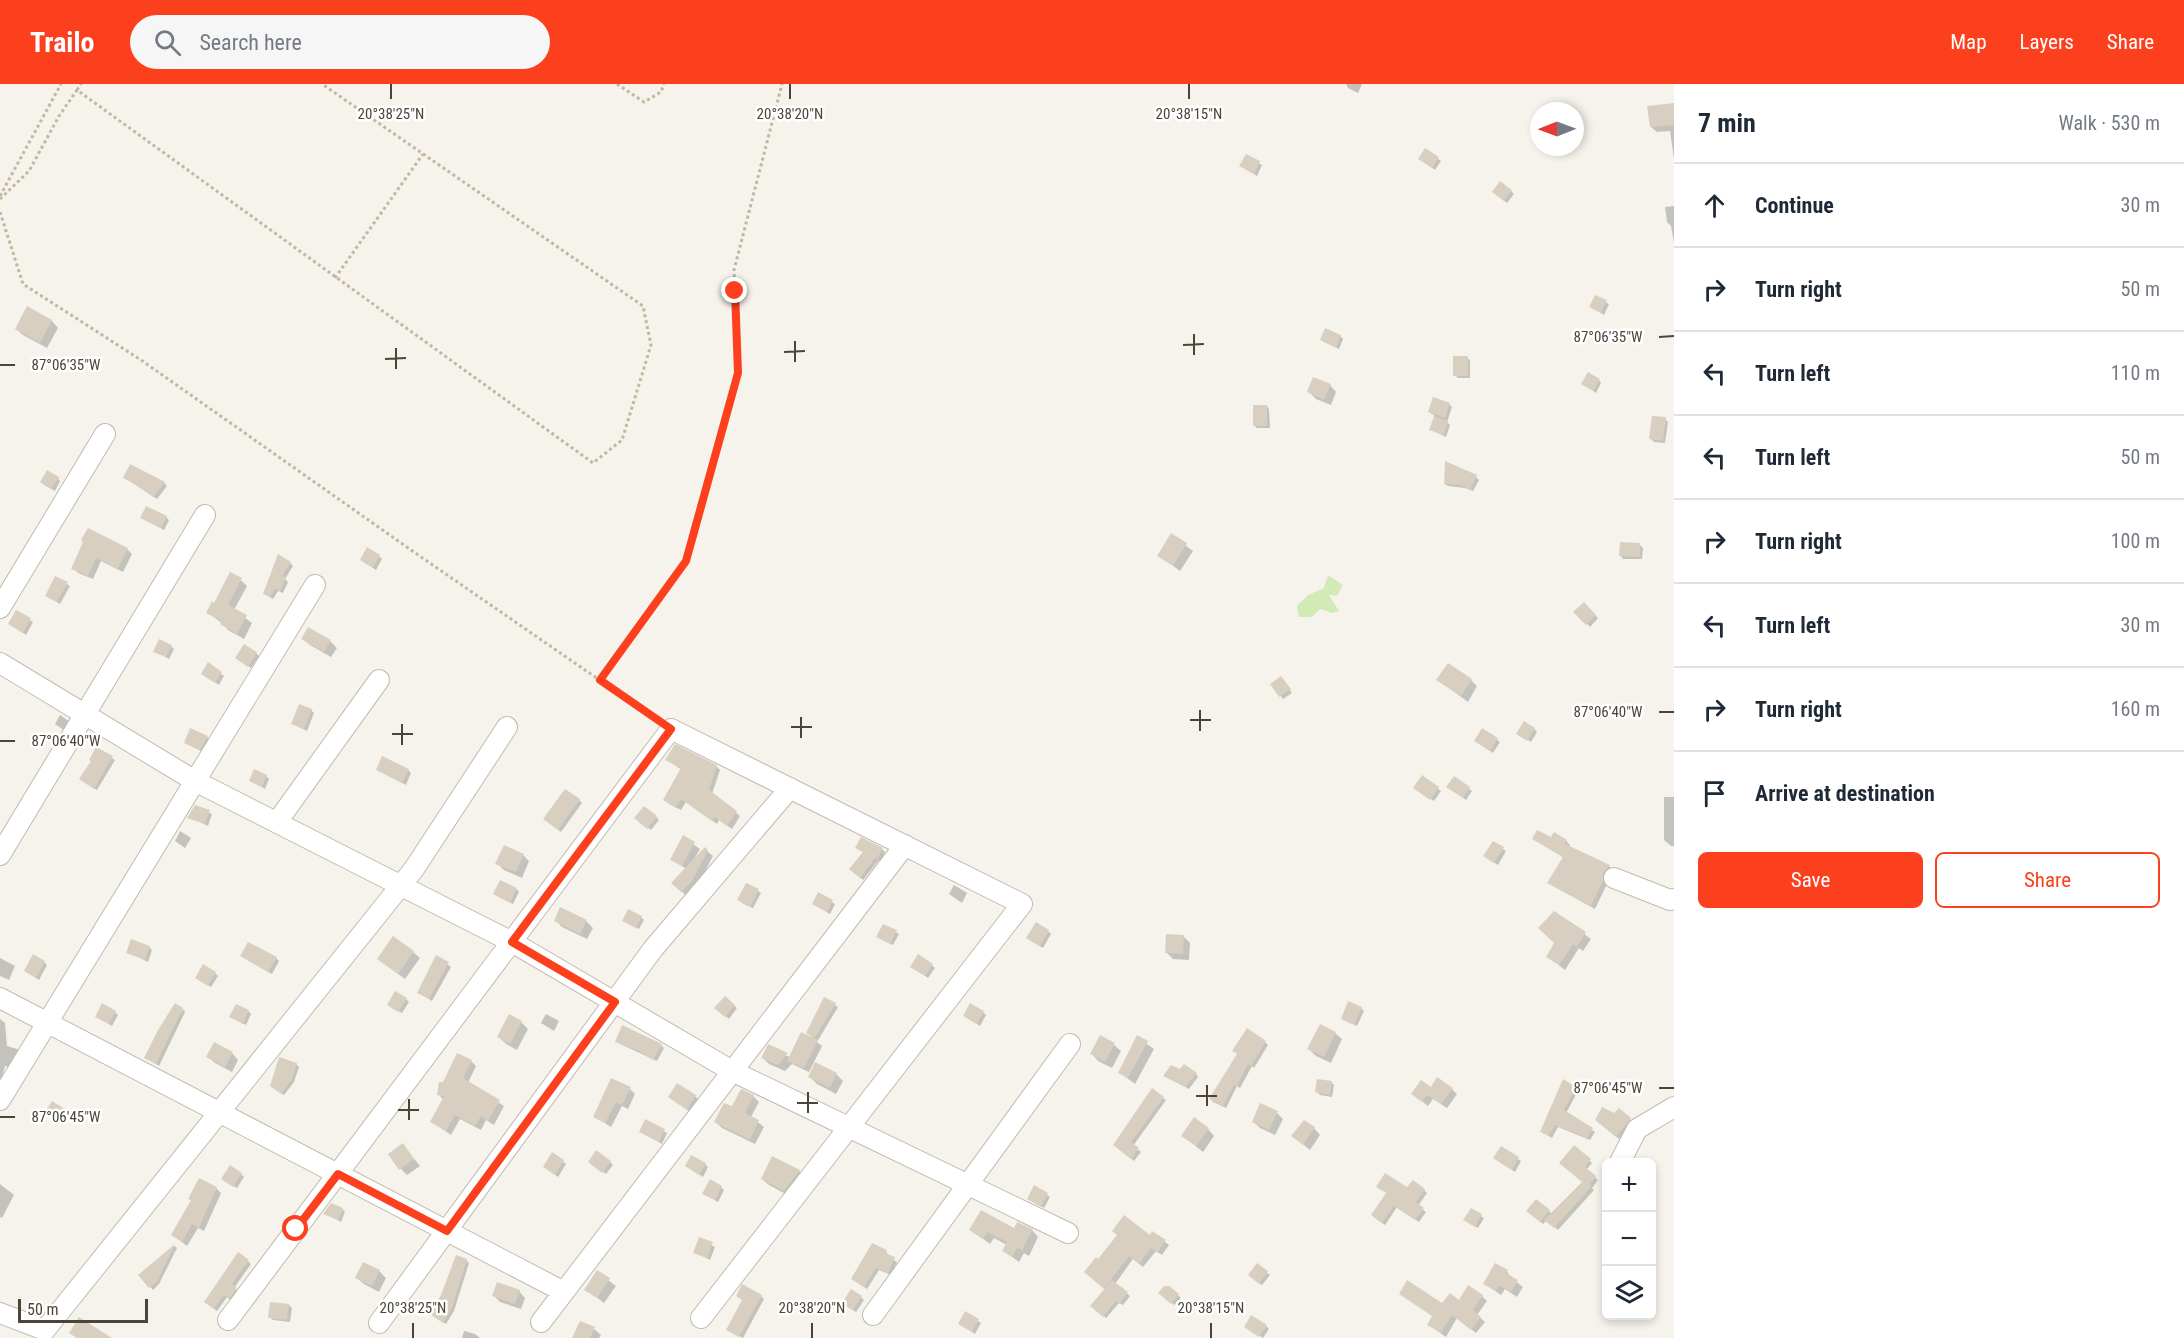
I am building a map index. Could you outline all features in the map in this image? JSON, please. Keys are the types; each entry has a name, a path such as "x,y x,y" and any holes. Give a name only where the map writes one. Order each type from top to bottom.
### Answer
{"street":[{"path":"0,608 105,434"},
{"path":"0,855 205,515"},
{"path":"0,1100 315,585"},
{"path":"0,663 195,781 512,942 732,1071 1068,1233"},
{"path":"277,822 379,680"},
{"path":"0,1313 45,1330 414,869 507,727"},
{"path":"228,1320 671,729 1022,904 701,1318"},
{"path":"379,1323 653,950 790,788"},
{"path":"541,1322 905,845"},
{"path":"1614,878 1670,900 1674,899"},
{"path":"0,998 564,1292"},
{"path":"873,1315 1070,1044"},
{"path":"1622,1158 1637,1129 1674,1107"}],"path":[{"path":"0,197 61,84"},
{"path":"0,197 28,171 59,116 81,84"},
{"path":"77,90 593,463 621,440 651,345 643,306 322,84"},
{"path":"617,84 644,102 661,92 664,84"},
{"path":"600,680 686,561 738,373 734,270 782,84"},
{"path":"335,278 423,154"},
{"path":"0,212 23,284 141,360 671,729"}],"green space":[{"path":"1328,575 1343,585 1337,596 1329,595 1339,611 1332,613 1320,609 1312,617 1299,617 1297,606 1308,595 1324,588"}],"building":[{"path":"1674,103 1674,125 1650,127 1647,106"},
{"path":"1425,148 1439,157 1432,168 1418,159"},
{"path":"1246,154 1260,161 1254,174 1239,166"},
{"path":"1500,181 1512,190 1504,201 1492,192"},
{"path":"1595,295 1607,300 1601,313 1589,307"},
{"path":"27,306 52,320 40,343 15,329"},
{"path":"1325,328 1341,335 1336,348 1320,340"},
{"path":"1453,356 1468,356 1468,376 1453,376"},
{"path":"1588,372 1600,379 1593,391 1581,384"},
{"path":"1313,377 1331,384 1324,400 1307,392"},
{"path":"1433,397 1450,403 1445,418 1428,412"},
{"path":"1253,405 1267,405 1267,426 1253,426"},
{"path":"1434,416 1448,421 1444,435 1429,430"},
{"path":"1652,416 1666,417 1663,441 1649,439"},
{"path":"1445,461 1477,475 1470,490 1461,485 1444,484"},
{"path":"130,464 165,482 153,497 123,478"},
{"path":"47,470 59,477 51,489 40,482"},
{"path":"146,506 167,516 161,528 140,518"},
{"path":"88,528 128,548 118,569 96,558 88,576 71,569 83,542 81,540"},
{"path":"1171,533 1187,543 1173,566 1157,556"},
{"path":"1620,542 1640,543 1640,557 1619,556"},
{"path":"367,547 380,555 373,568 360,560"},
{"path":"278,554 291,562 282,576 286,577 280,591 275,589 270,597 263,594"},
{"path":"230,572 242,578 228,605 247,615 237,634 220,624 222,621 206,613 212,601 214,603"},
{"path":"55,576 68,582 57,602 45,596"},
{"path":"1584,602 1596,615 1586,625 1573,612"},
{"path":"16,610 31,618 23,633 8,624"},
{"path":"308,627 331,640 324,652 301,639"},
{"path":"159,639 172,645 166,657 153,652"},
{"path":"244,644 257,652 248,667 235,658"},
{"path":"208,662 222,672 215,683 201,674"},
{"path":"1448,663 1472,679 1461,696 1436,680"},
{"path":"1281,676 1291,689 1279,697 1270,684"},
{"path":"299,704 312,709 304,729 291,724"},
{"path":"1524,721 1535,728 1527,741 1516,734"},
{"path":"190,728 208,736 200,750 184,743"},
{"path":"1482,728 1498,738 1490,751 1474,741"},
{"path":"675,744 717,765 709,790 737,811 727,826 715,817 712,821 681,799 676,808 663,800 681,768 665,760"},
{"path":"96,747 113,756 94,789 79,779 91,761 89,760"},
{"path":"382,756 409,769 402,783 376,770"},
{"path":"254,769 267,775 262,787 249,781"},
{"path":"1422,775 1439,787 1430,800 1413,788"},
{"path":"1454,776 1470,787 1463,798 1446,787"},
{"path":"565,789 580,799 558,830 543,819"},
{"path":"195,805 210,810 205,824 187,818"},
{"path":"644,806 657,816 647,829 634,818"},
{"path":"1537,830 1551,837 1554,832 1567,840 1565,844 1610,865 1603,873 1603,881 1591,906 1547,883 1563,857 1532,839"},
{"path":"683,835 695,842 682,866 670,860"},
{"path":"861,837 883,848 877,859 875,858 860,878 849,869 863,852 855,848"},
{"path":"1493,841 1504,847 1494,863 1483,856"},
{"path":"504,845 524,854 516,872 495,864"},
{"path":"705,847 708,850 692,881 681,892 671,883"},
{"path":"500,880 517,888 510,903 493,894"},
{"path":"746,883 759,889 750,907 737,900"},
{"path":"818,892 833,900 827,912 812,904"},
{"path":"560,907 587,920 580,934 554,921"},
{"path":"628,909 642,916 636,928 622,921"},
{"path":"1554,911 1586,932 1577,947 1573,944 1559,965 1546,957 1554,943 1538,928"},
{"path":"1036,922 1049,930 1040,946 1026,938"},
{"path":"883,924 897,930 890,944 876,937"},
{"path":"1166,934 1184,935 1183,954 1165,953"},
{"path":"393,936 414,951 398,974 377,959"},
{"path":"131,939 150,946 145,960 126,953"},
{"path":"248,942 277,957 268,972 240,956"},
{"path":"33,954 45,961 36,978 24,971"},
{"path":"918,954 933,964 925,976 910,967"},
{"path":"436,955 449,962 429,999 417,993"},
{"path":"203,964 216,972 208,986 195,978"},
{"path":"395,991 407,998 398,1012 387,1005"},
{"path":"725,996 735,1005 725,1017 714,1008"},
{"path":"824,997 836,1003 815,1038 806,1033"},
{"path":"1348,1001 1362,1007 1354,1025 1341,1019"},
{"path":"102,1003 116,1011 109,1024 95,1017"},
{"path":"175,1003 183,1008 156,1064 144,1058"},
{"path":"970,1003 984,1011 977,1024 963,1016"},
{"path":"236,1004 249,1010 243,1024 229,1017"},
{"path":"509,1014 522,1021 510,1044 497,1037"},
{"path":"1320,1024 1336,1032 1324,1057 1307,1049"},
{"path":"622,1025 662,1044 653,1060 639,1051 615,1042"},
{"path":"1247,1028 1266,1041 1251,1066 1248,1064 1237,1086 1234,1085 1223,1106 1209,1099 1237,1054 1232,1051"},
{"path":"801,1032 818,1040 804,1068 787,1061"},
{"path":"1100,1035 1115,1043 1105,1062 1090,1054"},
{"path":"1137,1035 1148,1041 1128,1078 1118,1073"},
{"path":"214,1042 233,1052 225,1067 206,1057"},
{"path":"768,1044 788,1053 778,1065 761,1058"},
{"path":"457,1053 472,1060 463,1078 500,1100 488,1121 481,1116 475,1126 455,1115 446,1131 430,1122 444,1096 437,1095 439,1082 443,1082"},
{"path":"279,1057 297,1063 292,1079 281,1094 270,1086"},
{"path":"815,1062 837,1073 830,1088 808,1077"},
{"path":"1184,1064 1197,1073 1185,1087 1163,1076 1171,1065 1180,1069"},
{"path":"1437,1077 1453,1088 1441,1104 1427,1095 1422,1102 1411,1094 1421,1080 1431,1087"},
{"path":"611,1078 631,1087 622,1105 616,1102 605,1123 593,1117"},
{"path":"1317,1079 1332,1081 1330,1095 1315,1092"},
{"path":"1563,1079 1576,1087 1564,1110 1593,1128 1587,1138 1555,1125 1549,1136 1540,1132"},
{"path":"677,1083 696,1095 687,1110 668,1097"},
{"path":"1152,1088 1164,1097 1131,1142 1139,1148 1131,1159 1113,1145"},
{"path":"741,1089 754,1095 745,1113 759,1120 750,1140 714,1122 724,1103 732,1106"},
{"path":"52,1101 68,1111 61,1122 45,1112"},
{"path":"1260,1103 1278,1111 1269,1130 1252,1122"},
{"path":"1602,1107 1614,1113 1619,1108 1631,1118 1616,1137 1595,1120"},
{"path":"1194,1117 1209,1128 1196,1146 1181,1136"},
{"path":"645,1119 665,1129 659,1142 639,1132"},
{"path":"1304,1120 1315,1127 1303,1145 1291,1136"},
{"path":"403,1143 414,1159 399,1170 388,1154"},
{"path":"1574,1145 1591,1159 1585,1167 1596,1176 1590,1184 1592,1186 1554,1228 1544,1220 1582,1182 1559,1163"},
{"path":"1501,1146 1519,1157 1512,1170 1493,1158"},
{"path":"596,1150 611,1161 602,1173 588,1162"},
{"path":"552,1152 564,1160 555,1175 543,1167"},
{"path":"691,1155 706,1163 699,1175 685,1166"},
{"path":"772,1156 800,1170 784,1191 761,1179"},
{"path":"230,1165 242,1173 233,1187 221,1179"},
{"path":"1385,1173 1407,1187 1413,1180 1425,1189 1416,1202 1424,1208 1415,1220 1394,1206 1382,1223 1371,1215 1386,1193 1376,1187"},
{"path":"199,1178 217,1187 199,1228 192,1224 182,1242 171,1235 191,1200 188,1199"},
{"path":"710,1179 722,1186 715,1200 702,1194"},
{"path":"1034,1185 1048,1193 1041,1207 1027,1199"},
{"path":"1536,1199 1550,1210 1540,1222 1526,1211"},
{"path":"331,1203 343,1208 338,1220 323,1214"},
{"path":"1471,1208 1482,1214 1475,1227 1463,1220"},
{"path":"981,1210 1014,1228 1017,1222 1033,1229 1022,1250 1017,1248 1012,1257 1002,1251 1007,1242 987,1232 983,1239 969,1230"},
{"path":"1124,1215 1150,1235 1152,1231 1166,1240 1157,1253 1151,1248 1139,1264 1129,1256 1104,1289 1084,1272 1117,1235 1112,1231"},
{"path":"699,1237 713,1242 707,1258 693,1253"},
{"path":"872,1243 887,1250 885,1253 895,1257 888,1273 876,1268 864,1287 851,1279"},
{"path":"175,1244 157,1282 149,1288 138,1275"},
{"path":"238,1252 249,1260 232,1284 237,1288 229,1299 224,1295 214,1309 204,1302"},
{"path":"456,1255 467,1259 452,1308 443,1323 430,1314 441,1295"},
{"path":"363,1262 380,1270 372,1286 355,1278"},
{"path":"1257,1263 1268,1271 1259,1284 1248,1275"},
{"path":"1495,1263 1508,1270 1506,1273 1518,1280 1511,1292 1499,1285 1496,1291 1483,1284"},
{"path":"597,1270 610,1278 597,1298 584,1290"},
{"path":"1112,1280 1128,1292 1119,1304 1116,1301 1103,1317 1090,1306"},
{"path":"1407,1280 1442,1303 1450,1293 1459,1300 1468,1285 1483,1295 1473,1310 1481,1317 1471,1330 1452,1315 1441,1333 1427,1325 1432,1316 1399,1294"},
{"path":"497,1282 520,1290 515,1304 492,1296"},
{"path":"742,1284 762,1295 739,1337 726,1330 742,1300 736,1296"},
{"path":"1164,1286 1169,1286 1179,1294 1171,1304 1158,1293"},
{"path":"851,1289 862,1296 853,1310 842,1303"},
{"path":"270,1302 289,1304 287,1320 268,1318"},
{"path":"965,1311 979,1319 972,1332 958,1324"},
{"path":"1251,1315 1267,1325 1259,1337 1244,1327"},
{"path":"79,1317 112,1338 77,1338 69,1333"},
{"path":"580,1321 595,1327 590,1338 572,1338"}],"route":[{"path":"296,1229 338,1174 447,1231 615,1002 512,942 671,729 600,680 686,561 738,373 735,291"}]}
